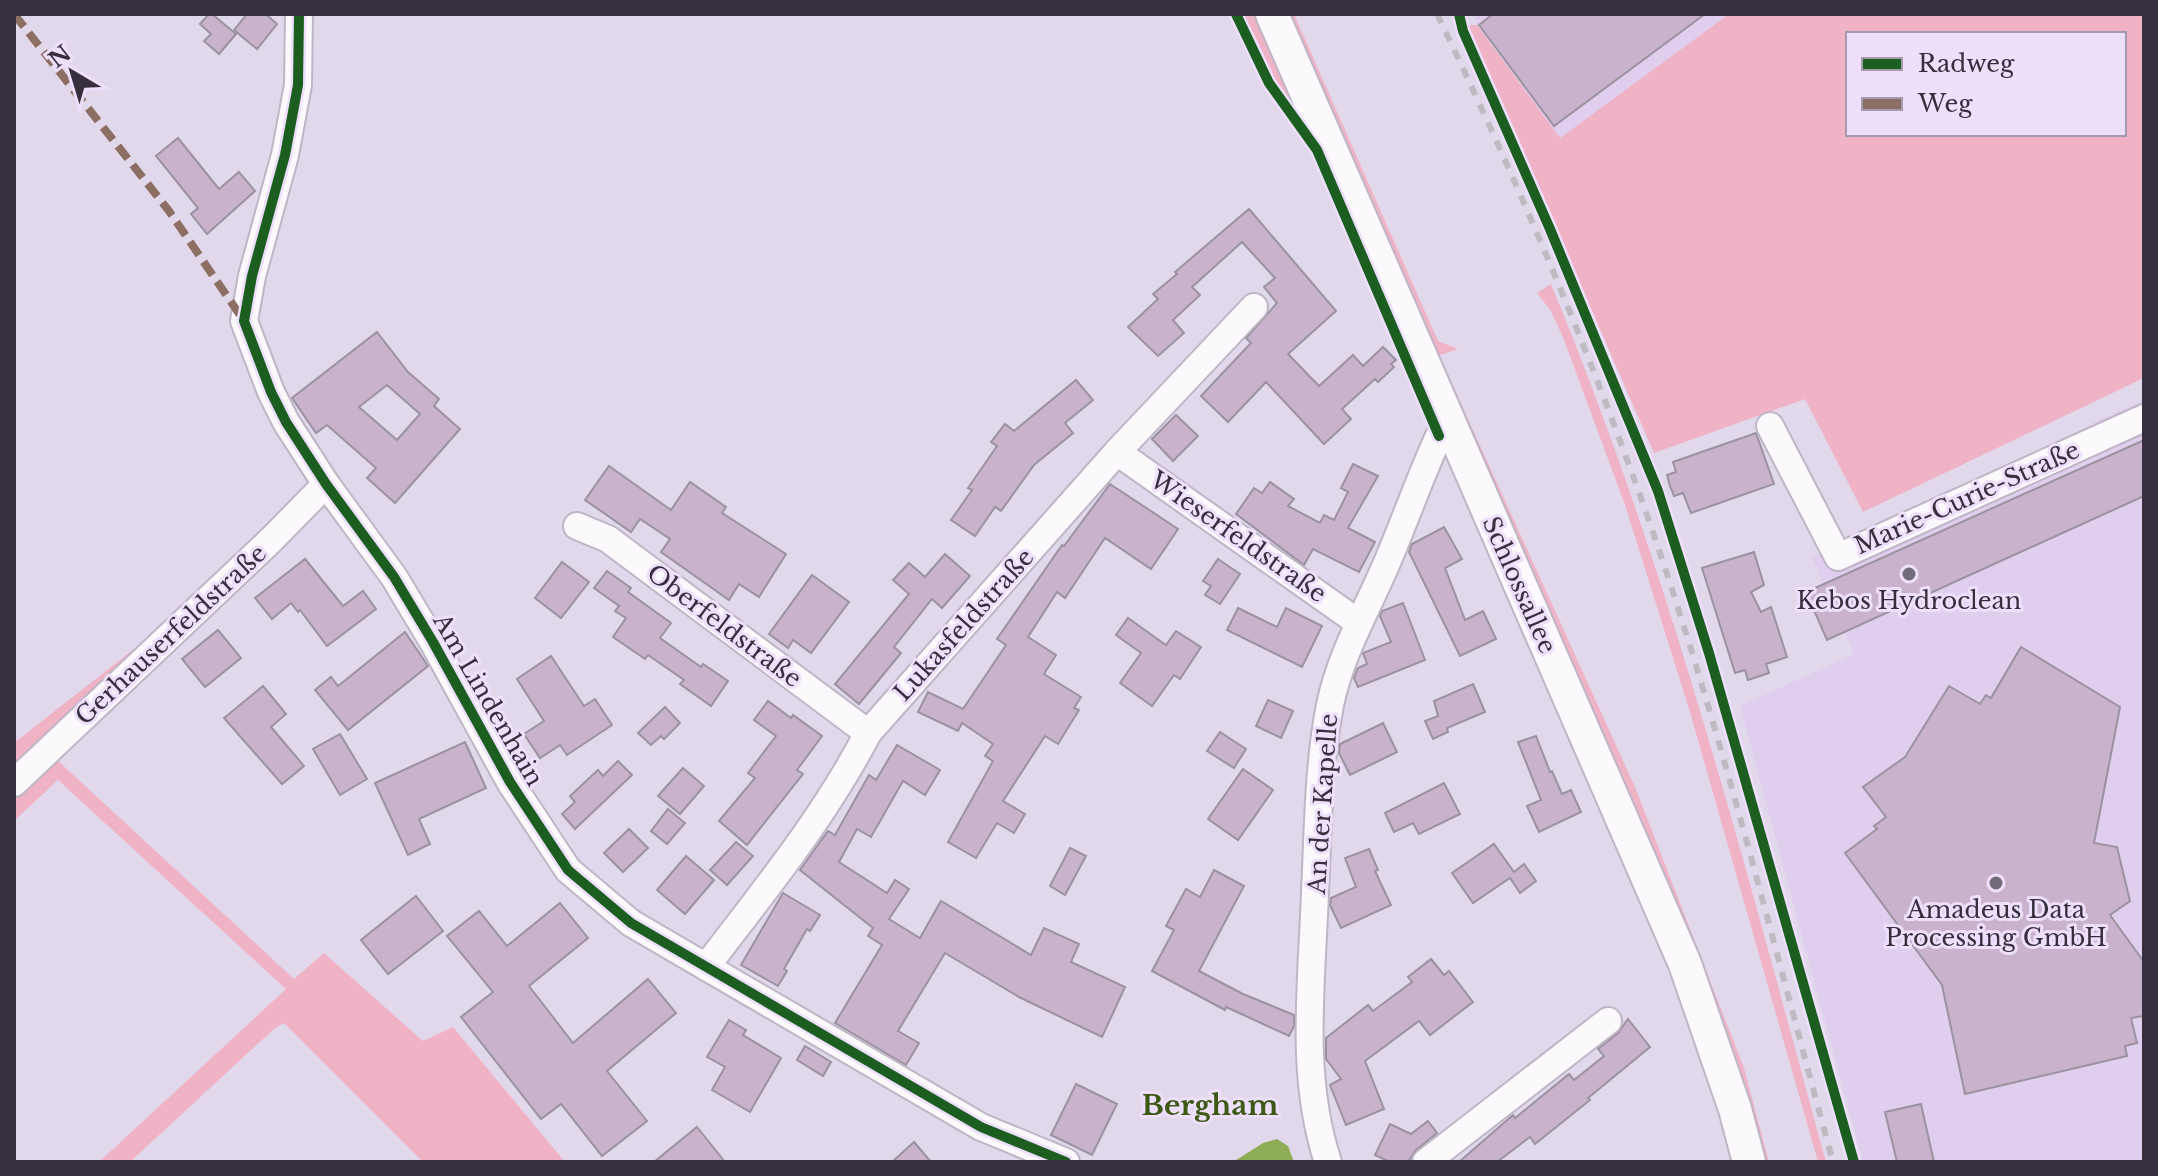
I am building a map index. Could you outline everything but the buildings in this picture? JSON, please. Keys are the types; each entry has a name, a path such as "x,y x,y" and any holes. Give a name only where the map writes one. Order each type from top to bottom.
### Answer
{"main road":[{"name":"Schlossallee","path":"1272,14 1685,964 1735,1109 1749,1162"}],"street":[{"name":"Am Lindenhain","path":"299,14 298,85 285,155 252,276 244,321 271,392 326,484 394,577 510,782 568,870 631,923 706,967 981,1127 1066,1162"},
{"name":"Lukasfeldstraße","path":"706,967 791,855 850,768 868,733 1117,452 1254,307"},
{"name":"Marie-Curie-Straße","path":"1770,426 1838,557 2144,418"},
{"name":"An der Kapelle","path":"1328,1162 1318,1133 1310,1078 1310,1021 1320,793 1330,704 1359,623 1447,419"},
{"name":"Wieserfeldstraße","path":"1117,452 1359,623"},
{"name":"Gerhauserfeldstraße","path":"14,783 326,484"},
{"name":"Oberfeldstraße","path":"577,526 608,539 868,733"},
{"path":"1426,1162 1608,1021"}],"shaded area":[{"path":"1241,14 1261,14 1313,142 1269,74"},
{"path":"1282,14 1294,14 1438,341 1458,349 1437,356"},
{"path":"1474,14 1729,14 1560,139 1477,25"},
{"path":"1729,14 2144,14 2144,378 1863,512 1805,399 1654,453 1467,25 1477,25 1560,138"},
{"path":"1551,284 1593,391 1669,609 1735,829 1826,1162 1818,1162 1690,712 1625,505 1564,340 1551,311 1537,293"},
{"path":"1444,366 1635,787 1744,1068 1769,1162 1761,1162 1441,376"},
{"path":"2144,399 2144,1162 1863,1162 1740,706 1854,654 1812,558"},
{"path":"167,623 14,773 14,743"},
{"path":"55,758 294,979 324,953 423,1041 453,1027 565,1162 423,1162 284,1023 130,1162 99,1162 286,989 58,780 14,821 14,798"},
{"path":"1277,1139 1288,1146 1294,1162 1233,1162 1263,1143"}],"railway":[{"path":"1437,14 1545,253 1641,498 1720,745 1833,1162"}],"marked path":[{"path":"14,14 169,211 244,321"}],"cycle path":[{"path":"299,14 298,85 285,155 252,276 244,321 286,422 326,484 394,577 510,782 568,870 631,923 981,1127 1066,1162"},
{"path":"1236,14 1269,83 1317,150 1439,436"},
{"path":"1459,14 1463,31 1550,229 1658,491 1709,653 1854,1162"}],"place":[{"name":"Kebos Hydroclean","path":"1909,574"},
{"name":"Amadeus Data Processing GmbH","path":"1996,883"}],"district":[{"name":"Bergham","path":"1210,1105"}]}
